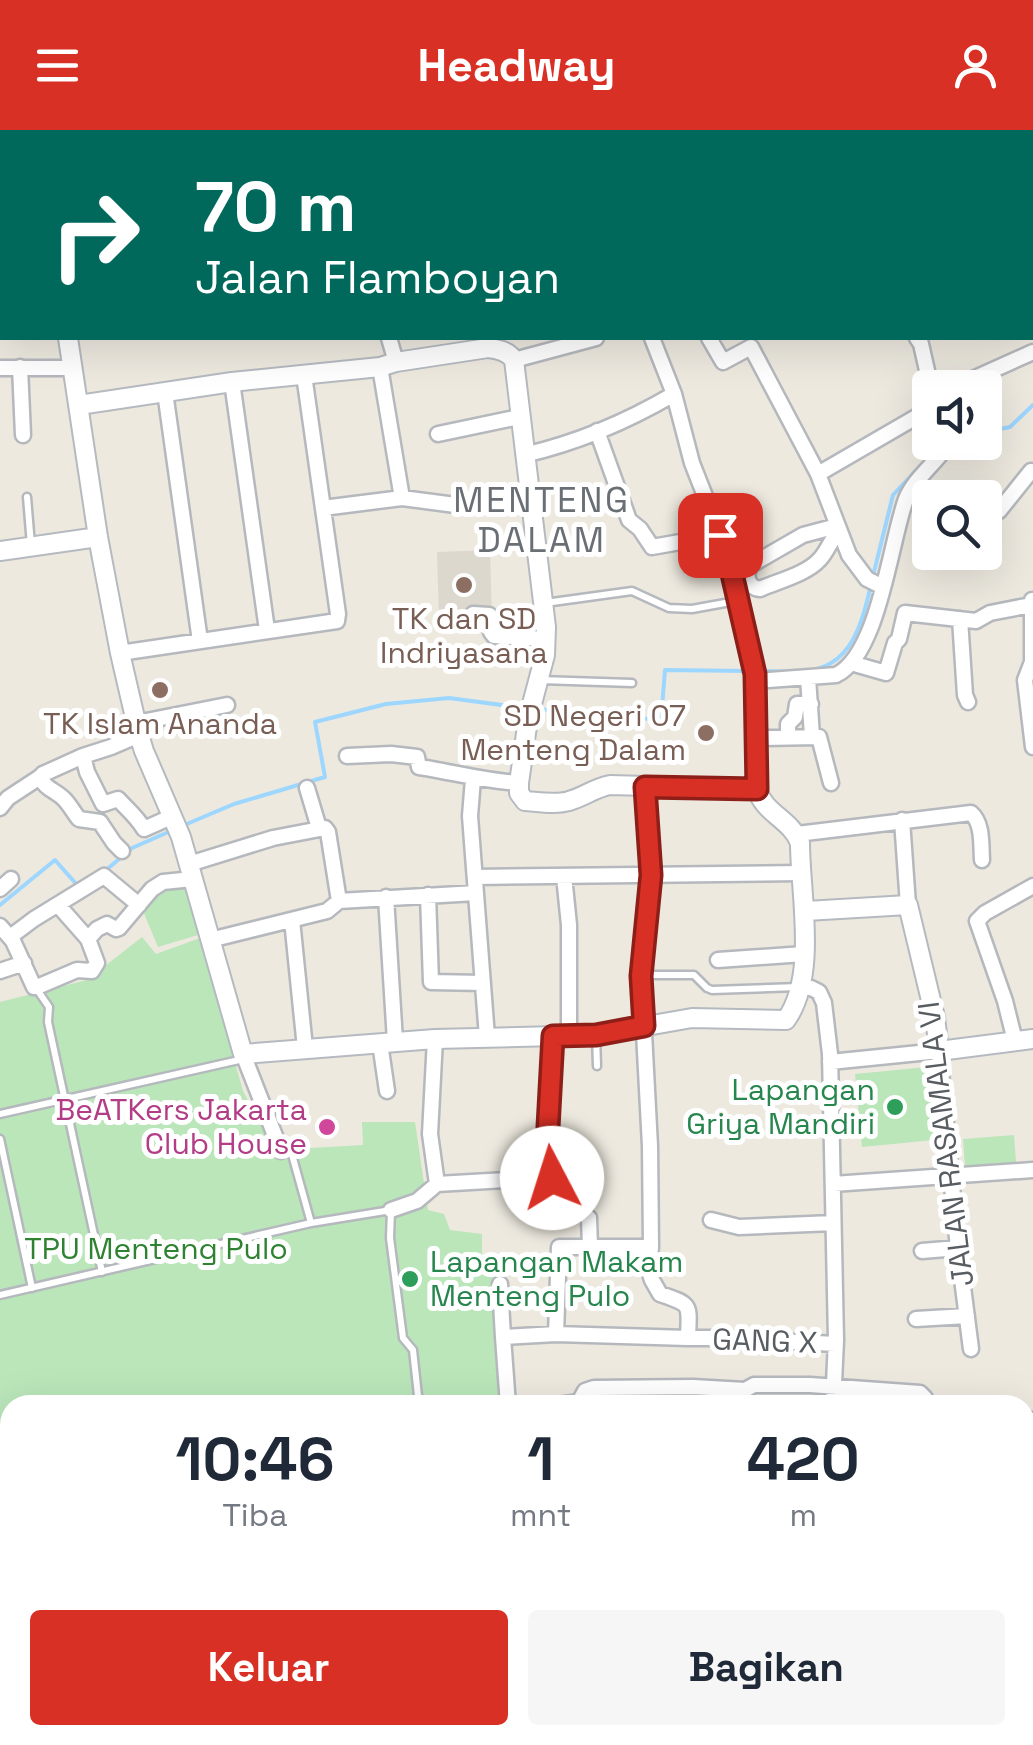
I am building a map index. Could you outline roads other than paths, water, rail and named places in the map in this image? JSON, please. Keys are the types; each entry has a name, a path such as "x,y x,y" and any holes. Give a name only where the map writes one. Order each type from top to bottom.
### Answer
{"street":[{"path":"68,340 98,537 138,729 191,872 243,1054 280,1151"},
{"path":"389,340 402,498"},
{"path":"514,360 589,340"},
{"path":"243,1054 435,1039 596,1035 692,1018 782,1021 790,1014 800,987 804,954 806,911 800,842 797,834 760,800 754,671 727,552 692,464 674,394 653,340"},
{"path":"710,340 722,362 751,347 818,474 849,556 867,579 883,587"},
{"path":"918,340 927,370"},
{"path":"79,405 488,348 503,350 514,360 545,603 545,655 530,713 519,793 525,800 561,803 610,785 757,789"},
{"path":"993,370 1033,352"},
{"path":"20,367 22,435"},
{"path":"0,368 74,368"},
{"path":"120,653 337,620 304,375"},
{"path":"232,382 267,630"},
{"path":"165,392 200,641"},
{"path":"524,455 560,447 674,394"},
{"path":"438,434 519,418"},
{"path":"818,474 912,419"},
{"path":"597,431 629,520 652,547 720,535"},
{"path":"919,480 936,460"},
{"path":"1002,506 1031,471"},
{"path":"754,671 808,678 836,676 852,663 871,626 912,489"},
{"path":"323,508 402,498 463,506"},
{"path":"838,529 816,563 760,589 750,583 747,571 751,565 804,536 838,529"},
{"path":"0,551 98,537"},
{"path":"852,663 886,673 905,613 976,620 990,612 1032,602 1032,662 1026,680 1033,748"},
{"path":"473,614 489,614 494,636 546,639"},
{"path":"960,619 968,702"},
{"path":"808,678 812,736"},
{"path":"788,737 789,720 795,717 796,705 810,704"},
{"path":"0,808 8,798 66,762 110,748 138,729 227,705"},
{"path":"757,738 812,736 822,740 831,783"},
{"path":"83,756 103,804 118,799 144,829"},
{"path":"347,756 416,756 419,768 518,783"},
{"path":"40,777 45,787 61,795 79,819 100,822 118,847 144,829 175,826"},
{"path":"473,779 470,816 488,1037"},
{"path":"556,1334 559,1247 652,1247 641,976 651,875 645,787"},
{"path":"307,788 319,828"},
{"path":"797,834 974,814 979,824 982,860"},
{"name":"JALAN RASAMALA VI","path":"902,820 908,904 940,1051 971,1349"},
{"path":"88,938 107,924 119,928 152,889 163,882 273,838 319,828 328,832 339,901"},
{"path":"475,876 802,873"},
{"path":"58,905 88,938 97,963 92,971 76,970 36,987 5,932 104,876 139,905"},
{"path":"552,1178 548,1127 561,1036 569,925 564,876"},
{"path":"830,1062 1024,1040 1005,1001 977,921 1033,886"},
{"path":"210,940 327,911 339,901 476,893"},
{"path":"428,895 431,982 483,983"},
{"path":"386,897 387,1092"},
{"path":"806,911 908,904"},
{"path":"292,920 305,1048"},
{"path":"718,960 804,954"},
{"path":"0,971 24,963"},
{"path":"800,987 819,992 824,1003 830,1062 836,1344 834,1395"},
{"path":"435,1039 430,1134 437,1184"},
{"path":"833,1184 1033,1170"},
{"path":"391,1210 417,1201 437,1184 578,1176 582,1213 589,1218 590,1247"},
{"path":"712,1220 738,1227 833,1222"},
{"name":"GANG X","path":"652,1247 652,1280 662,1295 684,1300 688,1338 836,1344"},
{"path":"922,1251 958,1248"},
{"path":"500,1284 507,1395"},
{"path":"916,1319 967,1316"},
{"path":"502,1337 556,1334 688,1338"},
{"path":"582,1395 590,1388 745,1390 754,1386 834,1386 922,1395"},
{"path":"647,1387 647,1395"}],"lane":[{"path":"27,497 32,546"},
{"path":"545,603 632,591 669,608 692,610 737,600"},
{"path":"538,680 632,683"},
{"path":"641,976 694,975 712,990 800,987"},
{"path":"36,987 49,1008 48,1022 102,1272"},
{"path":"596,1035 597,1066"},
{"path":"0,1114 239,1060 243,1054"},
{"path":"0,1139 32,1288"},
{"path":"280,1151 291,1150 311,1223"},
{"path":"0,1295 311,1223 391,1210 390,1238 402,1338 413,1350 418,1395"}],"waterway":[{"path":"1002,429 1010,427 1033,405"},
{"path":"873,576 893,495 926,460"},
{"path":"758,671 805,671 834,661 859,628 871,585"},
{"path":"538,709 661,720 665,670 748,671"},
{"path":"182,826 234,804 325,777 315,722 386,704 449,698 524,708"},
{"path":"105,871 132,848 173,830"},
{"path":"0,905 55,860 78,886"}],"place":[{"name":"TK dan SD Indriyasana","path":"464,585"},
{"name":"TK Islam Ananda","path":"160,690"},
{"name":"SD Negeri 07 Menteng Dalam","path":"706,733"},
{"name":"Lapangan Griya Mandiri","path":"895,1107"},
{"name":"BeATKers Jakarta Club House","path":"327,1127"},
{"name":"Lapangan Makam Menteng Pulo","path":"410,1279"}],"district":[{"name":"MENTENG DALAM","path":"542,520"}],"park label":[{"name":"TPU Menteng Pulo","path":"156,1249"}]}
